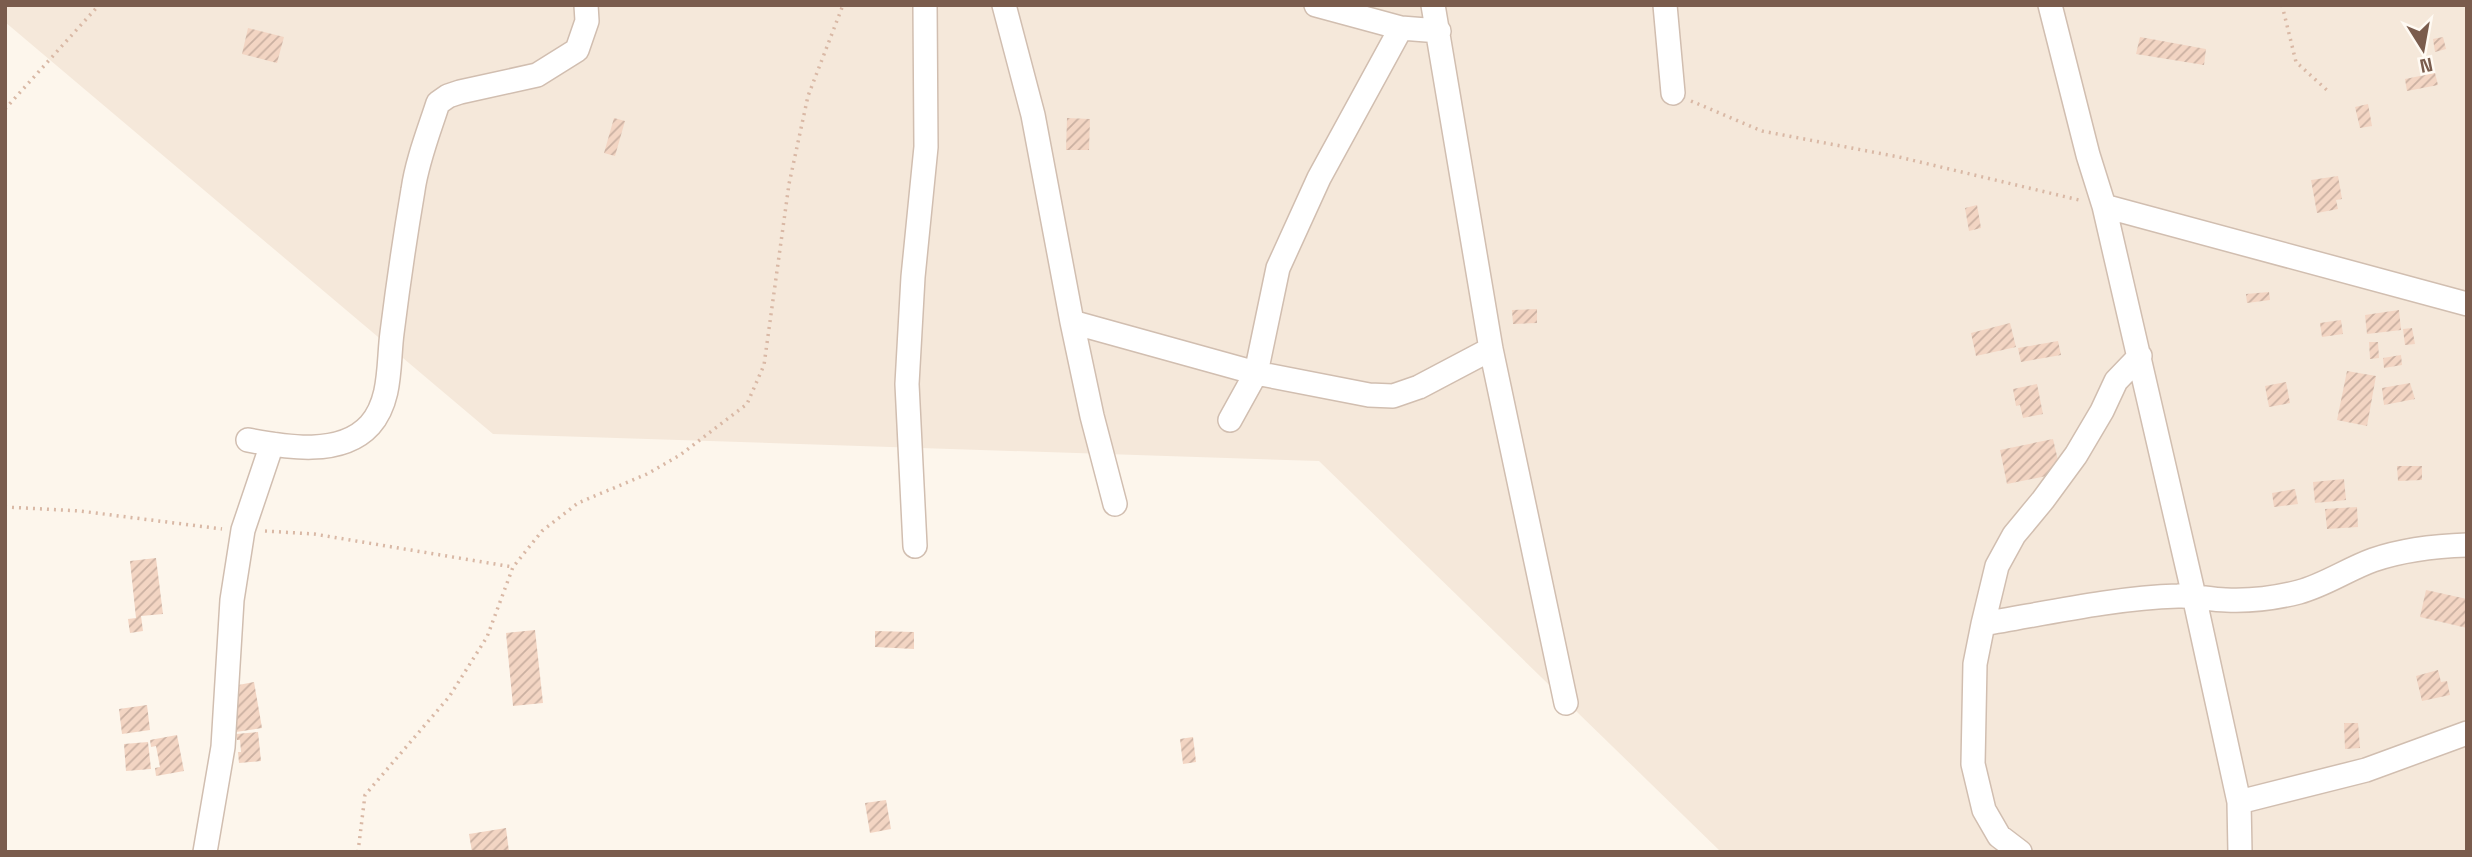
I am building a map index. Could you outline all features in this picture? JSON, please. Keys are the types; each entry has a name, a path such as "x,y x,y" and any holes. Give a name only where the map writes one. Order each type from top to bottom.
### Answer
{"street":[{"path":"248,440 328,447 355,437 370,425 379,411 387,389 392,333 413,187 438,103 460,92 537,75 578,50 587,21 586,5"},
{"path":"915,546 907,383 913,277 926,147 925,5"},
{"path":"1004,5 1033,115 1072,322 1092,416 1115,504"},
{"path":"1316,5 1401,28 1439,31"},
{"path":"1433,5 1491,349 1566,703"},
{"path":"1665,5 1673,93"},
{"path":"2050,5 2088,155 2104,206 2194,596 2239,802 2240,852"},
{"path":"1230,420 1256,373 1278,268 1319,178 1401,28"},
{"path":"2104,206 2467,304"},
{"path":"1072,322 1256,373 1368,395 1393,396 1419,387 1491,349"},
{"path":"2020,852 1999,836 1984,810 1973,764 1975,664 1997,566 2014,535 2076,455 2116,381 2140,356"},
{"path":"205,852 222,747 232,600 237,565 243,530 272,444"},
{"path":"1983,624 2115,602 2194,596 2253,600 2300,592 2372,560 2406,551 2467,545"},
{"path":"2239,802 2367,770 2467,733"}],"path":[{"path":"5,109 99,5"},
{"path":"358,852 365,795 449,697 487,637 513,567 542,531 578,503 647,474 680,455 747,404 764,365 789,184 808,96 843,5"},
{"path":"2282,5 2295,62 2329,92"},
{"path":"1673,93 1762,131 1899,156 2104,206"}],"shaded area":[{"path":"5,5 2467,5 2467,852 1721,852 1319,461 493,434 5,22"}],"building":[{"path":"248,28 284,37 277,63 242,54"},
{"path":"2140,37 2206,49 2204,65 2136,54"},
{"path":"2443,37 2446,49 2435,52 2433,39"},
{"path":"2435,73 2438,85 2407,91 2405,79"},
{"path":"2368,104 2372,126 2360,128 2355,107"},
{"path":"614,118 625,121 615,156 604,153"},
{"path":"1067,118 1090,119 1089,150 1066,150"},
{"path":"2338,176 2342,199 2336,200 2338,209 2317,213 2311,180"},
{"path":"1977,205 1981,228 1969,231 1965,208"},
{"path":"2269,292 2270,300 2247,303 2246,294"},
{"path":"1537,309 1537,323 1513,324 1512,310"},
{"path":"2399,310 2401,330 2367,334 2365,315"},
{"path":"2341,320 2343,334 2322,337 2320,323"},
{"path":"2010,323 2016,347 1976,356 1971,333"},
{"path":"2412,328 2415,344 2405,345 2403,329"},
{"path":"2058,341 2061,355 2021,362 2018,348"},
{"path":"2369,342 2378,342 2379,358 2370,359"},
{"path":"2401,355 2402,365 2384,368 2383,358"},
{"path":"2347,371 2376,376 2367,426 2337,420"},
{"path":"2286,382 2290,403 2269,407 2265,386"},
{"path":"2410,383 2415,399 2384,405 2382,388"},
{"path":"2037,384 2043,414 2023,418 2020,405 2016,406 2013,389"},
{"path":"2053,439 2061,473 2007,484 2000,450"},
{"path":"2397,466 2422,466 2422,480 2398,481"},
{"path":"2344,479 2346,500 2315,503 2313,482"},
{"path":"2295,489 2298,504 2274,507 2272,493"},
{"path":"2357,507 2358,527 2327,529 2325,509"},
{"path":"156,558 163,614 141,616 143,631 130,633 128,619 136,618 130,561"},
{"path":"2426,590 2467,599 2467,628 2420,617"},
{"path":"535,630 543,703 513,706 506,633"},
{"path":"875,631 914,632 914,649 875,647"},
{"path":"2438,670 2441,682 2447,681 2450,695 2422,701 2416,676"},
{"path":"254,682 262,728 236,732 228,687"},
{"path":"147,705 150,730 122,734 119,709"},
{"path":"2344,723 2358,723 2360,748 2345,749"},
{"path":"258,732 261,761 239,763 240,740 237,740 236,734"},
{"path":"177,735 184,771 156,776 155,768 160,767 156,746 151,747 150,740"},
{"path":"1193,737 1196,762 1183,764 1180,739"},
{"path":"148,742 151,769 126,771 124,744"},
{"path":"886,800 891,829 870,833 865,803"},
{"path":"506,828 509,852 472,852 469,834"}]}
